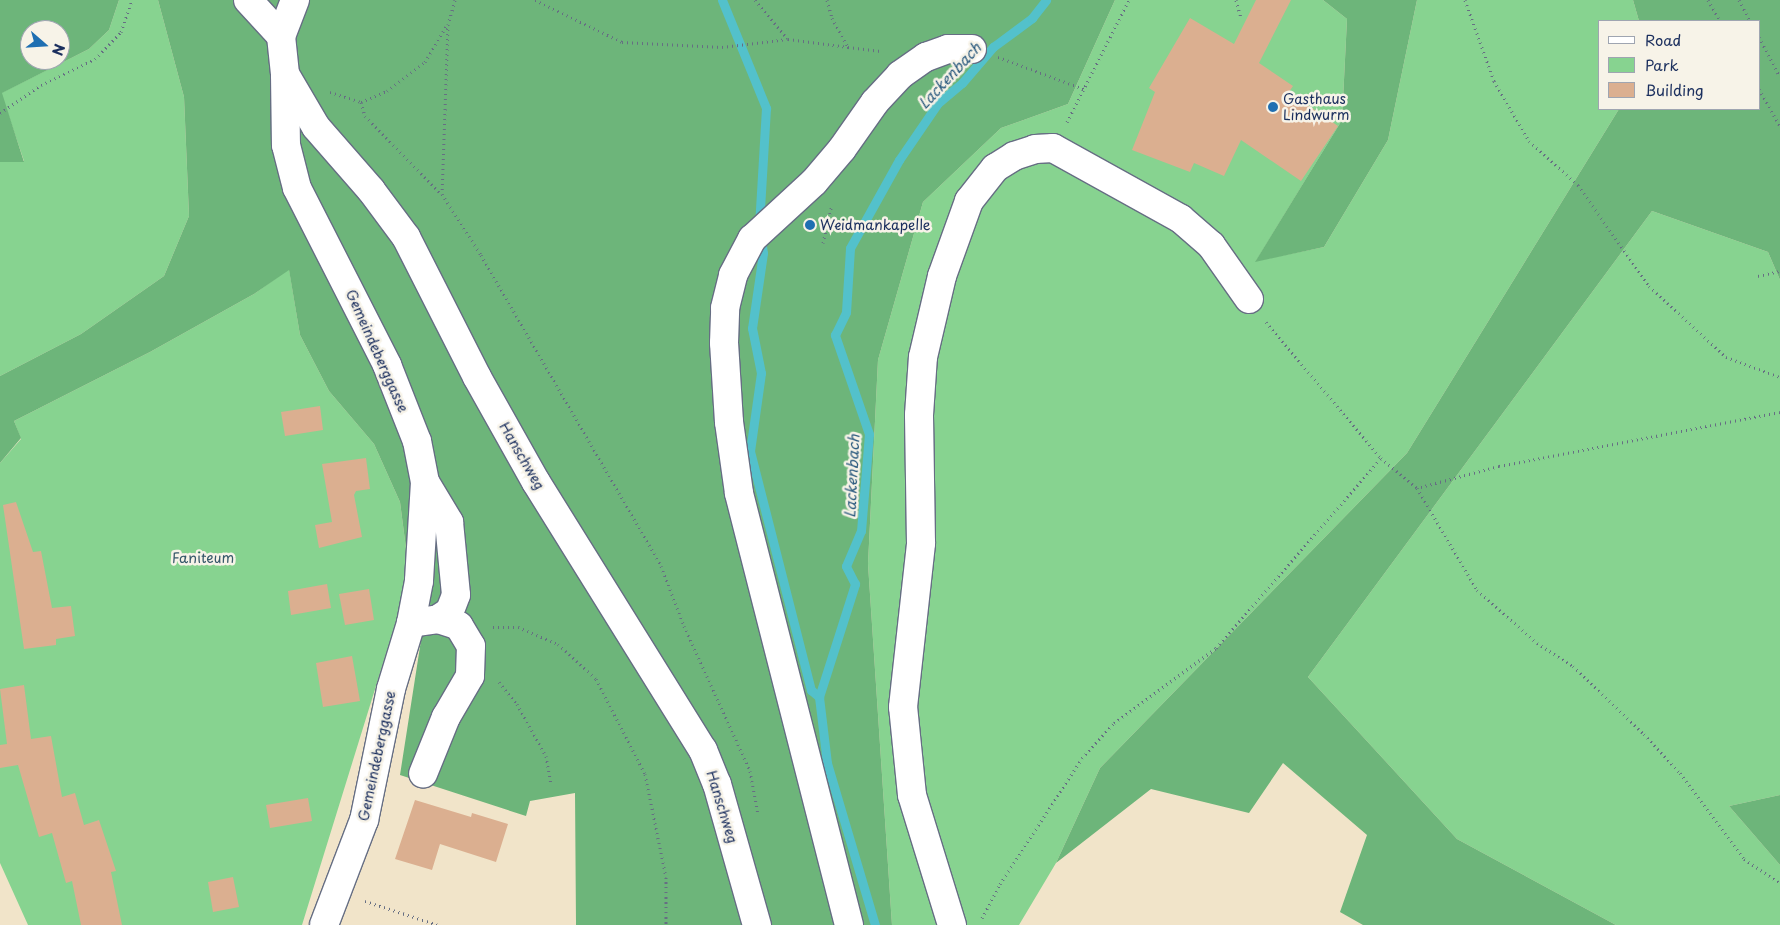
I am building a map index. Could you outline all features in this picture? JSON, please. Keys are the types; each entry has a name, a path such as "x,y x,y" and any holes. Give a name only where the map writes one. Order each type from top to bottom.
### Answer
{"street":[{"path":"248,0 281,36"},
{"name":"Hanschweg","path":"295,0 281,36 285,74 316,127 371,190 406,237 477,377 536,482 704,750 717,784 757,925"},
{"path":"849,925 739,493 724,343 725,308 734,274 761,230 814,182 875,102 900,75 926,57 948,49 972,49"},
{"name":"Gemeindeberggasse","path":"285,74 286,144 297,188 387,365 417,441 425,482 419,581 411,623 391,689 364,820 324,925"},
{"path":"952,925 919,826 904,735 903,707 921,543 919,415 923,357 942,276 969,201 995,168 1008,160 1035,149 1052,148 1181,219 1211,245 1249,299"},
{"path":"423,774 446,717 470,676 450,611 456,595 449,522 425,482"},
{"path":"411,623 456,630"}],"path":[{"path":"0,113 41,85 95,59 121,32 132,0"},
{"path":"442,194 448,24 455,0"},
{"path":"535,0 622,42 722,47 788,39 926,57"},
{"path":"755,0 788,39"},
{"path":"827,0 832,18 848,46"},
{"path":"1052,148 1129,0"},
{"path":"1236,0 1241,17"},
{"path":"1465,0 1494,81 1529,141 1578,185 1649,286 1726,357 1780,377"},
{"path":"1708,0 1719,20"},
{"path":"1739,0 1749,20"},
{"path":"328,91 361,102 387,92 425,62 448,24"},
{"path":"1760,39 1780,77"},
{"path":"1005,60 1084,89"},
{"path":"1760,90 1780,126"},
{"path":"361,102 365,116 371,123 442,194 481,255 661,566 684,626 750,771 759,819"},
{"path":"1758,276 1780,271"},
{"path":"1249,299 1288,351 1381,458 1417,488 1477,590 1537,643 1573,666 1644,734 1680,772 1744,859 1780,883"},
{"path":"1417,488 1499,466 1780,412"},
{"path":"978,925 1000,884 1082,758 1114,723 1216,648 1381,458"},
{"path":"456,630 518,627 558,644 596,679 645,774 666,877 666,925"},
{"path":"456,630 517,704 546,756 551,783"},
{"path":"364,900 438,925"}],"green space":[{"path":"0,0 119,0 109,30 89,49 70,59 70,20 20,20 20,70 47,70 2,93 24,162 0,162"},
{"path":"119,0 158,0 184,97 189,216 164,276 81,334 0,376 0,162 24,161 1,93 47,70 70,70 70,58 89,49 109,30"},
{"path":"158,0 1115,0 1068,104 1001,128 923,202 878,360 868,564 892,925 576,925 575,793 530,801 526,816 400,775 429,589 408,564 400,502 374,444 329,391 300,335 289,270 254,294 150,352 14,421 21,438 0,463 0,376 81,334 164,276 189,216 184,97"},
{"path":"1115,0 1323,0 1347,19 1342,120 1256,261 1324,247 1388,140 1417,0 1633,0 1639,20 1598,20 1598,110 1618,110 1407,453 1100,768 1056,863 1019,925 892,925 868,564 878,360 923,202 1001,128 1068,104"},
{"path":"1323,0 1417,0 1388,140 1324,247 1255,262 1342,120 1347,19"},
{"path":"1633,0 1780,0 1780,280 1768,252 1652,211 1308,677 1457,839 1616,925 1363,925 1340,912 1367,835 1283,763 1249,813 1151,789 1056,863 1100,768 1407,453 1618,110 1760,110 1760,20 1639,20"},
{"path":"1652,211 1768,252 1780,280 1780,795 1729,806 1780,865 1780,925 1616,925 1457,839 1308,677"},
{"name":"Faniteum","path":"289,269 300,335 329,391 374,444 400,502 408,564 398,615 302,925 28,925 0,863 0,463 21,439 14,421 150,352 254,294"},
{"path":"1780,795 1780,865 1729,806"}],"building":[{"path":"1256,0 1291,0 1259,63 1293,86 1289,92 1338,126 1301,181 1241,140 1224,176 1194,163 1190,172 1132,150 1155,92 1149,88 1190,18 1234,44"},
{"path":"320,406 323,430 285,436 281,412"},
{"path":"366,458 370,489 356,491 354,495 362,537 319,548 315,525 332,522 322,464"},
{"path":"16,502 33,552 41,551 52,608 71,606 75,636 56,639 56,645 24,649 3,505"},
{"path":"327,584 331,608 291,615 288,591"},
{"path":"369,589 374,620 345,625 339,594"},
{"path":"352,656 360,701 323,707 316,663"},
{"path":"24,685 31,739 51,736 62,797 75,793 84,825 99,820 116,871 111,872 122,925 81,925 72,881 66,883 52,833 39,837 18,765 0,768 0,745 7,744 0,689"},
{"path":"308,798 312,821 270,828 266,805"},
{"path":"415,800 471,817 472,813 508,824 496,862 440,844 432,870 395,859"},
{"path":"233,877 239,907 213,912 208,882"}],"waterway":[{"path":"722,0 766,108 759,226"},
{"name":"Lackenbach","path":"875,925 827,763 819,697 855,584 846,566 861,531 869,434 835,335 846,312 850,248 899,160 938,103 962,83 993,47 1032,18 1046,0"},
{"path":"761,239 763,253 752,328 761,373 750,451 811,690 819,697"}],"place":[{"name":"Gasthaus Lindwurm","path":"1273,107"},
{"name":"Weidmankapelle","path":"810,225"}]}
